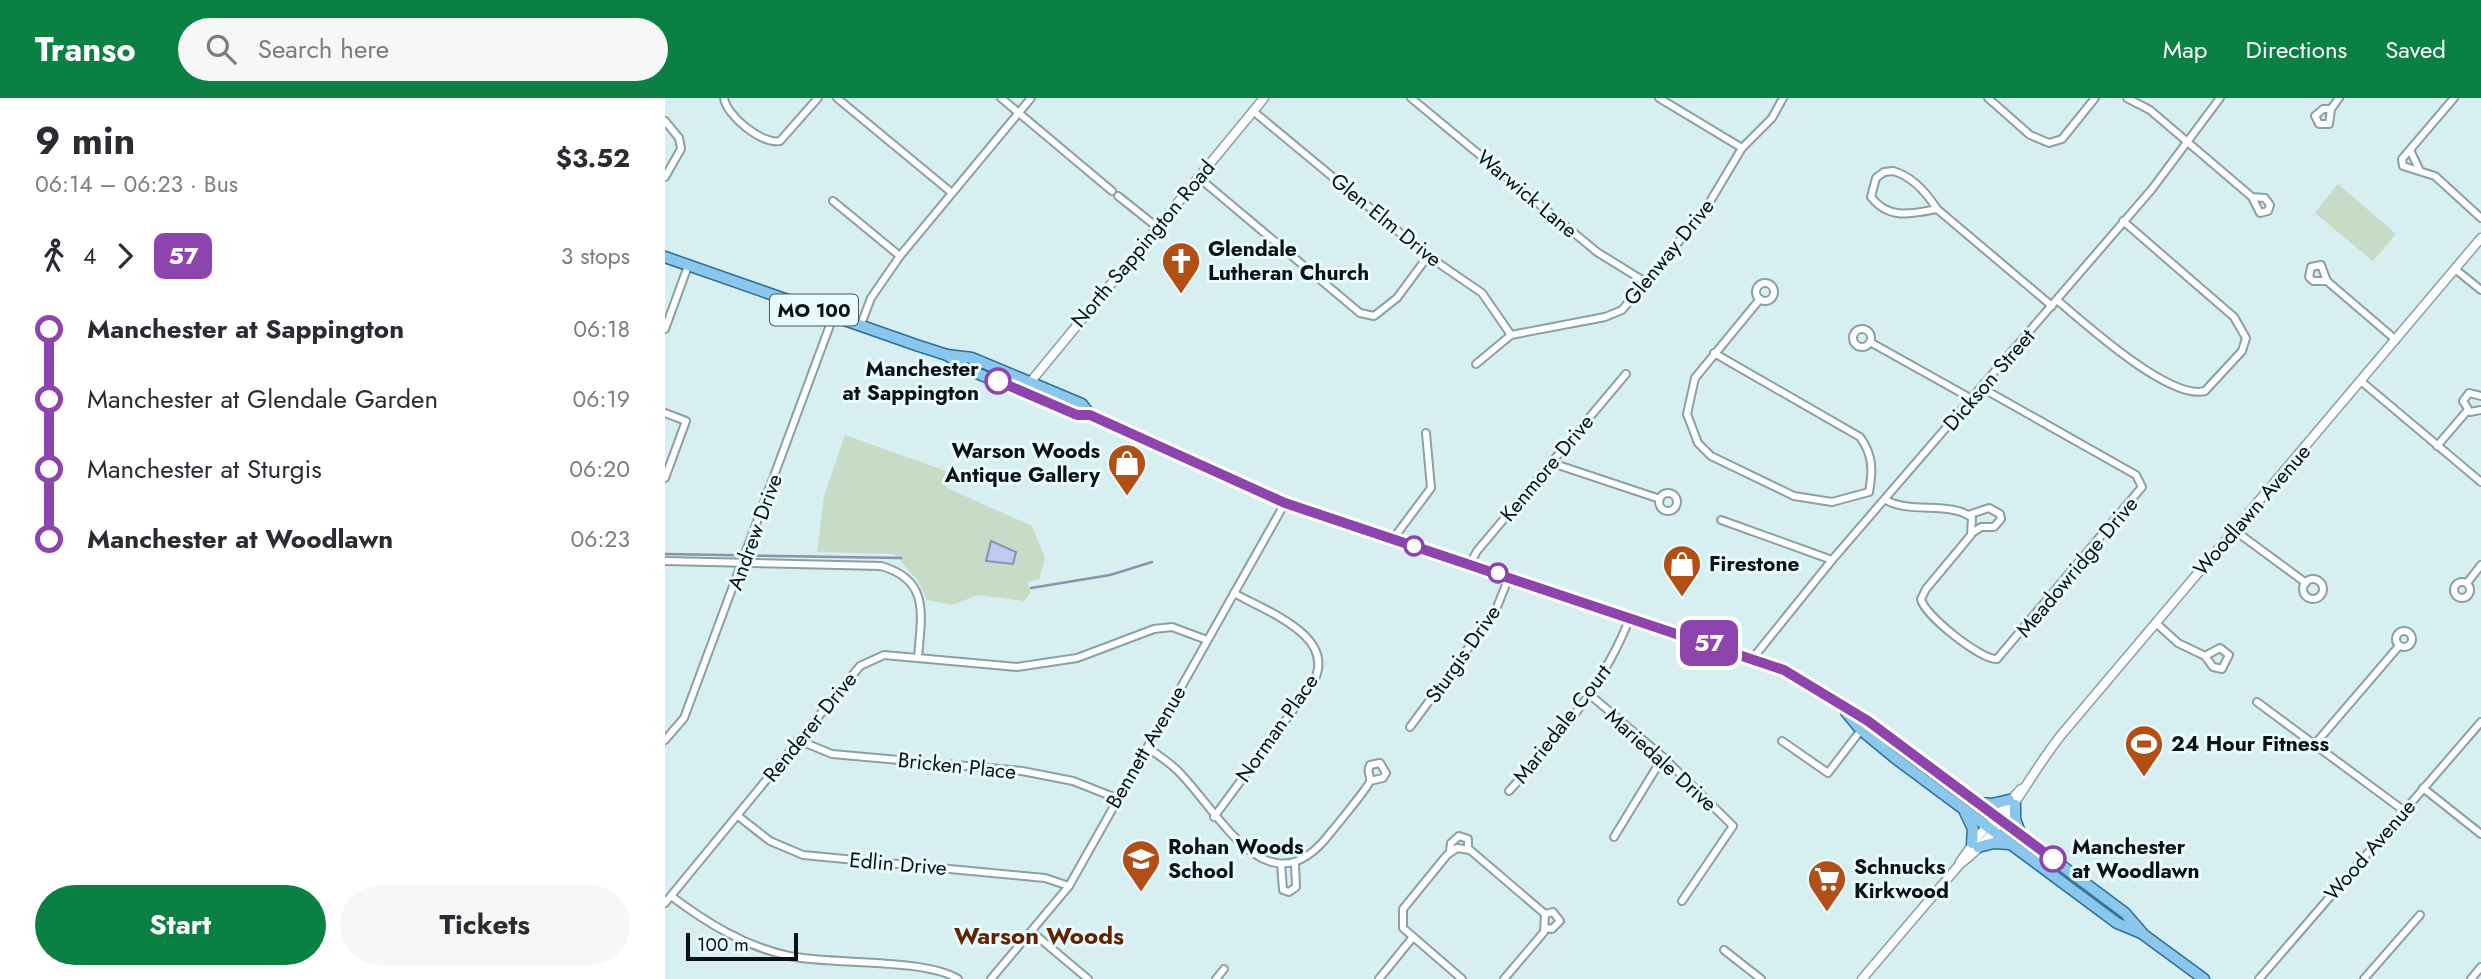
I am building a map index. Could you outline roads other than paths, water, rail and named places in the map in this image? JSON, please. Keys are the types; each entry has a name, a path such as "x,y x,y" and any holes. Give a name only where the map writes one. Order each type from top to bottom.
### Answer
{"main road":[{"name":"MO 100","path":"665,257 860,327 947,355 972,358 1082,404 1090,415"},
{"name":"MO 100","path":"947,355 967,369 1077,415 1090,415 1285,503 1753,658 1795,676 1842,708 1868,721 2125,913 2144,935"},
{"name":"MO 100","path":"1842,708 1861,730 1963,808 2117,923 2144,935 2204,979"},
{"path":"1977,803 2012,802 2021,836"},
{"path":"1963,808 1973,829 1975,845 2013,845"}],"street":[{"path":"725,98 727,109 765,141 775,143 780,141 818,98"},
{"path":"837,98 952,193"},
{"path":"1001,98 1157,227"},
{"path":"860,327 870,298 900,256 1031,98"},
{"name":"North Sappington Road","path":"1023,391 1263,98"},
{"name":"Warwick Lane","path":"1411,98 1597,252 1647,283"},
{"path":"1659,98 1742,148"},
{"name":"Glenway Drive","path":"1476,364 1511,335 1613,315 1647,283 1705,210 1742,148 1772,118 1783,98"},
{"path":"1988,98 2030,135 2049,144 2062,139 2095,98"},
{"path":"2127,98 2150,110 2252,197"},
{"name":"Dickson Street","path":"1753,658 1832,560 2152,189 2185,141 2220,98"},
{"path":"2331,109 2339,98"},
{"path":"2454,98 2402,159 2403,166 2435,176 2481,218"},
{"name":"Glen Elm Drive","path":"1253,111 1428,256 1482,293 1511,335"},
{"path":"665,121 679,138 681,149 665,177"},
{"path":"2410,150 2419,169"},
{"path":"1937,209 1914,214 1888,212 1871,197 1871,187 1884,172 1905,174 1928,195 1937,209 2124,357 2186,391 2205,391 2242,351 2246,338 2234,317 2123,222"},
{"path":"1198,177 1360,313 1374,316 1385,309 1428,256"},
{"path":"833,201 900,256"},
{"name":"Woodlawn Avenue","path":"1862,979 2026,785 2056,741 2362,382 2481,237"},
{"path":"665,329 688,265"},
{"path":"2455,269 2481,290"},
{"path":"2327,281 2396,341"},
{"path":"1760,299 1695,379 1687,414 1698,443 1711,456 1775,488 1813,501 1832,502 1869,492 1896,506 1968,514 1989,508 2000,514 2001,519 1994,527 1981,527 1972,533"},
{"name":"Andrew Drive","path":"665,740 684,718 833,317"},
{"path":"1870,342 1972,399"},
{"path":"1714,353 1860,436 1872,462 1869,492"},
{"name":"Kenmore Drive","path":"1470,564 1626,374"},
{"path":"2362,382 2481,482"},
{"name":"Meadowridge Drive","path":"1972,533 1926,589 1921,599 1926,612 1993,660 2003,654 2142,487 2136,475 1982,388"},
{"path":"2481,396 2473,393 2466,395 2463,401 2467,411 2473,413 2481,410"},
{"path":"2437,446 2467,411"},
{"path":"665,413 686,421 665,478"},
{"path":"1393,539 1431,488 1426,433"},
{"path":"1552,463 1660,499"},
{"name":"Bennett Avenue","path":"991,979 1069,886 1116,798 1148,748 1285,503"},
{"path":"1968,514 1973,523 1972,533"},
{"path":"1721,520 1832,560"},
{"path":"2234,530 2306,583"},
{"path":"665,561 746,557 893,569 911,582 922,608 918,658"},
{"path":"2467,583 2481,565"},
{"name":"Sturgis Drive","path":"1410,727 1495,612 1509,577"},
{"name":"Norman Place","path":"1214,817 1313,683 1319,666 1314,646 1305,634 1234,593"},
{"name":"Mariedale Court","path":"1509,792 1549,748 1589,694 1617,652 1630,617"},
{"path":"2156,623 2178,643 2205,656"},
{"name":"Renderer Drive","path":"665,903 860,666 884,655 1017,667 1077,658 1154,629 1172,627 1207,640"},
{"path":"2315,744 2399,646"},
{"name":"Mariedale Drive","path":"1589,694 1663,757 1733,826 1682,901"},
{"path":"2257,702 2403,810"},
{"name":"Wood Avenue","path":"2259,979 2481,722"},
{"path":"1782,741 1828,773 1861,730"},
{"name":"Bricken Place","path":"798,740 832,754 1022,771 1073,781 1116,798"},
{"path":"1148,748 1178,772 1214,817 1257,854 1281,864 1295,864 1317,851 1370,781"},
{"path":"1614,837 1635,808 1663,757"},
{"path":"2423,789 2481,834"},
{"name":"Edlin Drive","path":"738,816 770,841 803,855 1045,878 1069,886"},
{"path":"1454,850 1451,843 1459,836 1468,839 1468,849 1545,921 1504,979"},
{"path":"1462,979 1403,928 1401,914 1454,850 1468,849"},
{"path":"1281,864 1280,884 1283,890 1289,892 1296,887 1295,864"},
{"path":"671,896 711,925 741,940 789,956 918,968 950,974 958,979"},
{"path":"2364,979 2420,915"},
{"path":"1032,932 1088,979"},
{"path":"1379,979 1413,937"},
{"path":"1724,950 1761,979"},
{"path":"2471,979 2481,967"},
{"path":"1216,979 1224,969"}],"water":[{"path":"991,541 1016,552 1013,564 986,561"}],"waterway":[{"path":"665,554 901,558"},
{"path":"1031,588 1110,575 1152,562"}],"place":[{"name":"Glendale Lutheran Church","path":"1181,295"},
{"name":"Manchester at Sappington","path":"998,381"},
{"name":"Warson Woods Antique Gallery","path":"1127,497"},
{"name":"Firestone","path":"1682,598"},
{"name":"24 Hour Fitness","path":"2144,778"},
{"name":"Manchester at Woodlawn","path":"2053,859"},
{"name":"Rohan Woods School","path":"1141,893"},
{"name":"Schnucks Kirkwood","path":"1827,913"}],"district":[{"name":"Warson Woods","path":"1039,936"}]}
